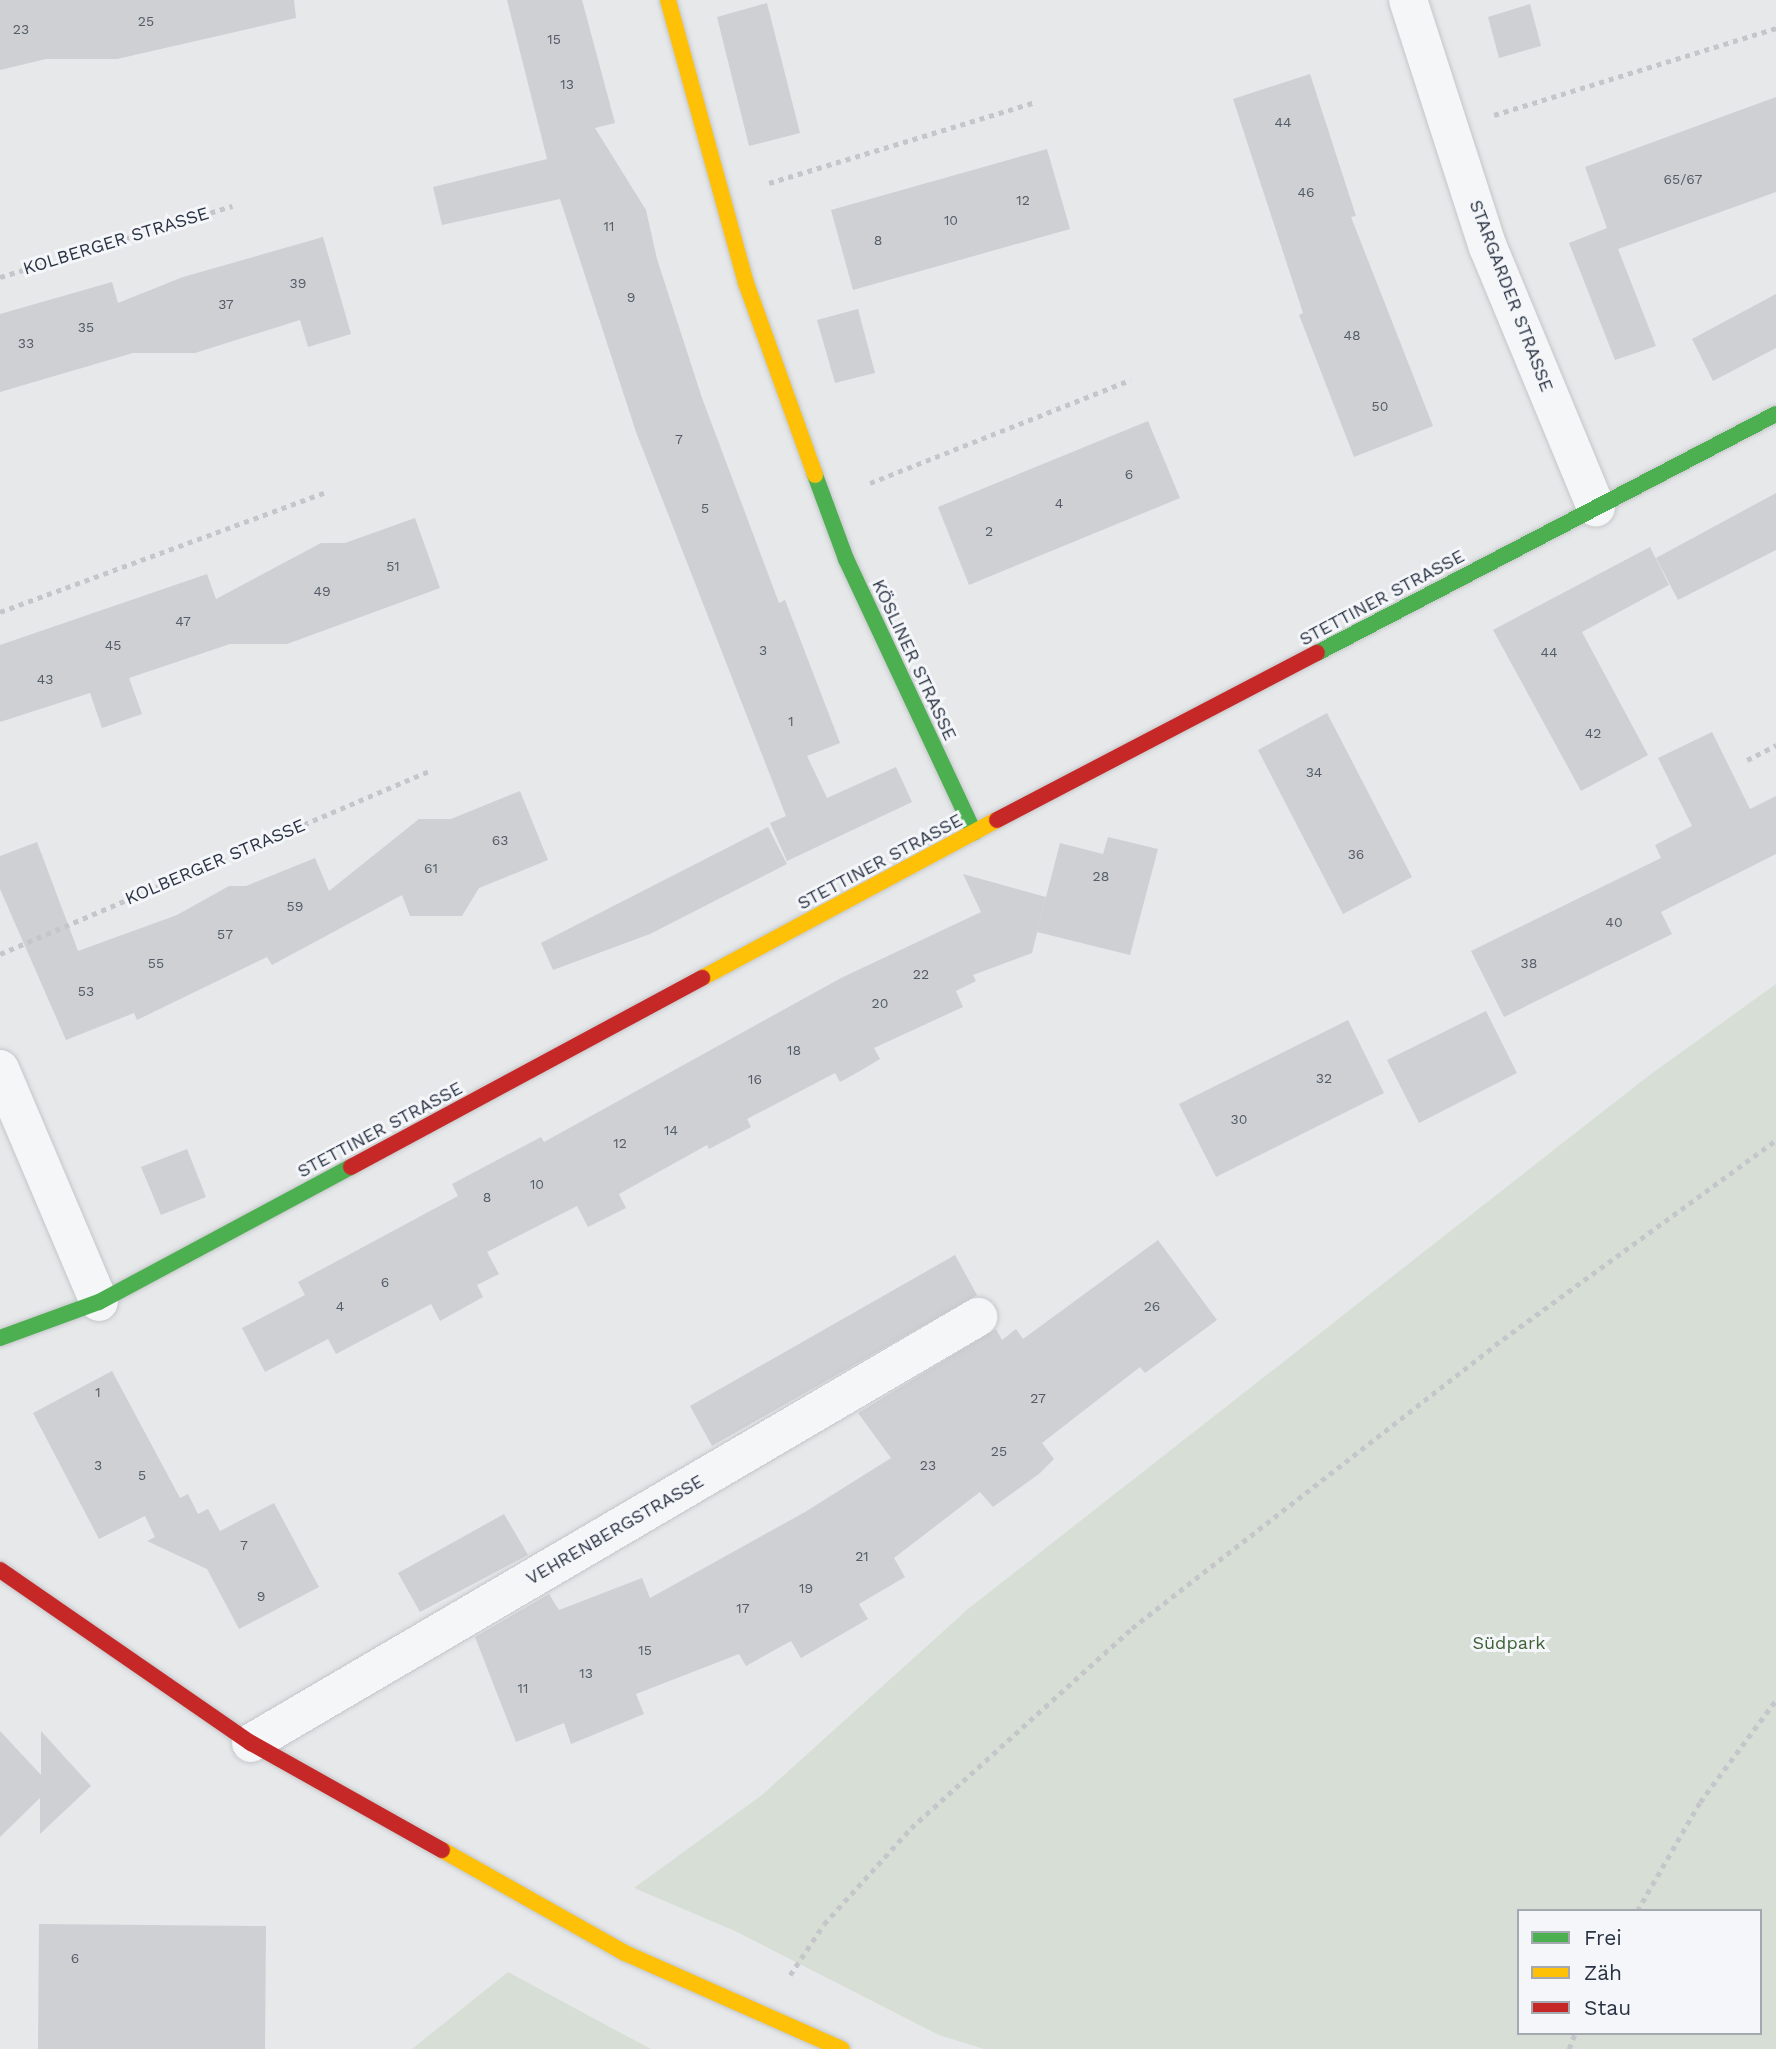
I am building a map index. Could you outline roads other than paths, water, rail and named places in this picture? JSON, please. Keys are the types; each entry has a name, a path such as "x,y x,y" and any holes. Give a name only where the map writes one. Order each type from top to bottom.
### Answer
{"street":[{"name":"KÖSLINER STRASSE","path":"668,0 746,283 846,559 974,832"},
{"name":"STARGARDER STRASSE","path":"1408,0 1488,247 1596,508"},
{"name":"STETTINER STRASSE","path":"0,1338 99,1302 974,832 1776,414"},
{"path":"0,1069 99,1302"},
{"name":"VEHRENBERGSTRASSE","path":"251,1743 978,1317"},
{"path":"0,1570 251,1743 625,1953 764,2018 842,2049"}],"park label":[{"name":"Südpark","path":"1509,1643"}]}
